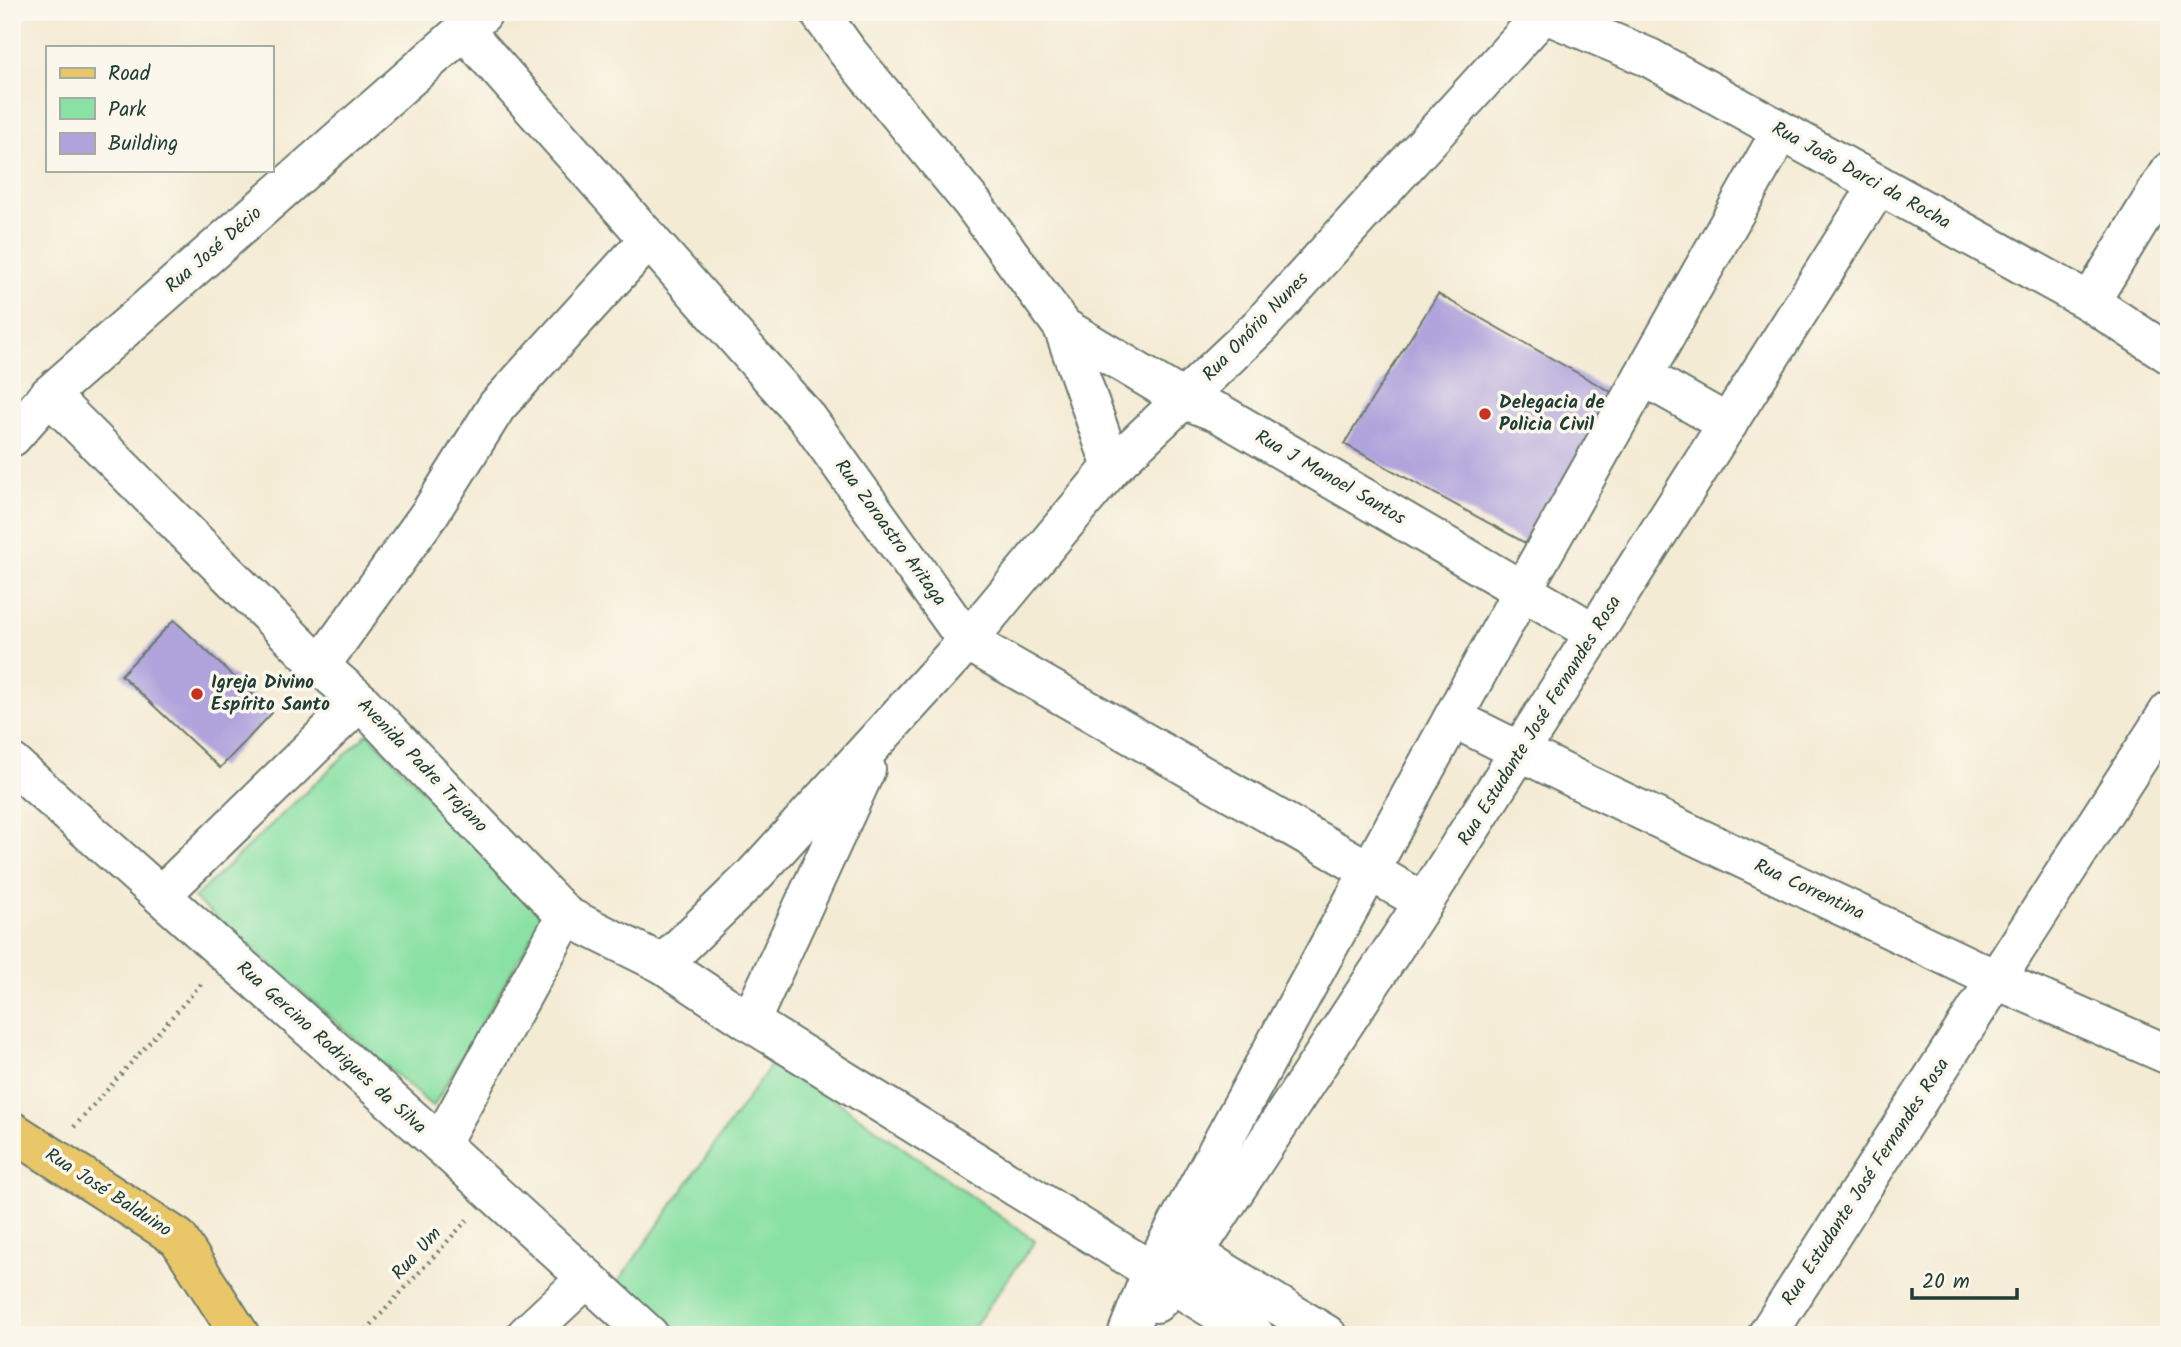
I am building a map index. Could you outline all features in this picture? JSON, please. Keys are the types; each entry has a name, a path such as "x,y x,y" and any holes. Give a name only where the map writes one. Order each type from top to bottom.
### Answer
{"main road":[{"name":"Rua José Balduino","path":"12,1131 178,1238 240,1335"}],"street":[{"name":"Rua J Manoel Santos","path":"819,12 847,51 973,204 1063,327 1112,467"},
{"name":"Rua João Darci da Rocha","path":"1545,13 1650,58 2090,302 2169,354"},
{"name":"Rua Onório Nunes","path":"663,964 754,875 967,641 1112,467 1259,327 1545,13"},
{"name":"Rua Zoroastro Aritaga","path":"474,21 649,239 808,419 967,641 1424,902"},
{"name":"Rua José Décio","path":"12,437 49,395 474,21"},
{"path":"1129,1332 1173,1262 1370,872 1523,589 1781,131"},
{"path":"2090,302 2169,172"},
{"name":"Rua Estudante José Fernandes Rosa","path":"1173,1262 1424,902 1879,185"},
{"path":"320,666 430,513 497,406 649,239"},
{"name":"Rua J Manoel Santos","path":"1063,327 1183,399 1219,412 1595,633"},
{"path":"1643,376 1728,424"},
{"name":"Avenida Padre Trajano","path":"49,395 320,666 360,701 566,916 663,964 750,1022 1173,1262"},
{"path":"161,895 360,701"},
{"name":"Rua Estudante José Fernandes Rosa","path":"1767,1335 2169,711"},
{"name":"Rua Correntina","path":"1454,718 1997,980 2169,1055"},
{"path":"750,1022 881,736"},
{"name":"Rua Gercino Rodrigues da Silva","path":"12,763 440,1144 649,1335"},
{"path":"440,1144 566,916"},
{"path":"1173,1262 1255,1335"},
{"path":"1173,1262 1327,1335"},
{"path":"526,1335 587,1278"}],"path":[{"path":"49,1154 227,955"},
{"name":"Rua Um","path":"362,1335 492,1192"}],"green space":[{"path":"368,733 543,918 433,1107 194,898"},
{"path":"776,1058 1035,1241 968,1335 664,1335 613,1289"}],"building":[{"name":"Delegacia de Policia Civil","path":"1438,294 1618,396 1527,544 1344,444"},
{"name":"Igreja Divino Espírito Santo","path":"174,620 272,713 220,768 121,675"}],"place":[{"name":"Delegacia de Policia Civil","path":"1485,414"},
{"name":"Igreja Divino Espírito Santo","path":"197,694"}]}
